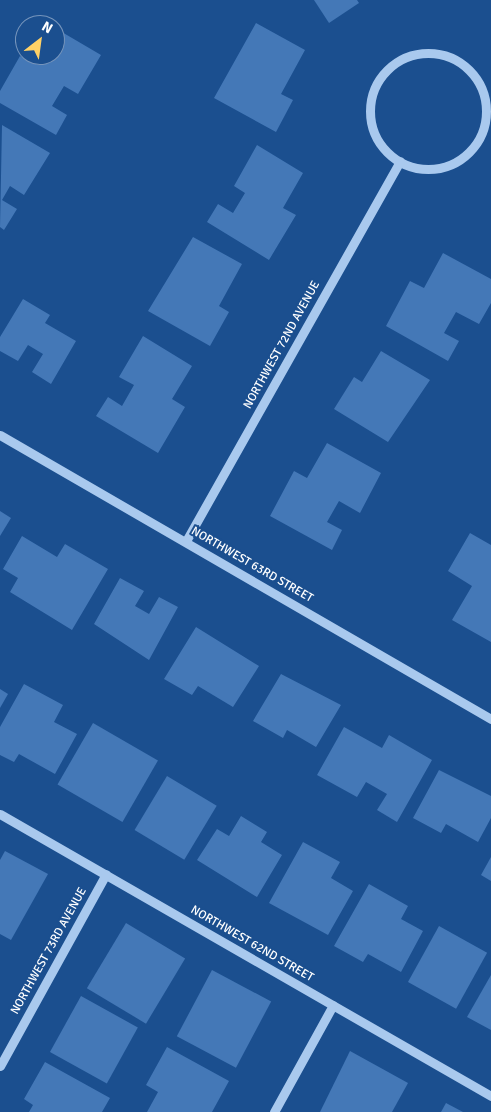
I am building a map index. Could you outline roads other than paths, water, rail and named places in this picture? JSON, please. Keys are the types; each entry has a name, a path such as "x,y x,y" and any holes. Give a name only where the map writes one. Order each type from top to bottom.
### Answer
{"street":[{"path":"414,54 442,54 459,61 473,73 486,111 483,131 473,148 439,168 419,168 400,161 375,134 371,98 378,81 390,66 414,54"},
{"name":"NORTHWEST 72ND AVENUE","path":"186,541 400,161"},
{"name":"NORTHWEST 63RD STREET","path":"0,434 491,719"},
{"name":"NORTHWEST 62ND STREET","path":"0,814 491,1096"},
{"name":"NORTHWEST 73RD AVENUE","path":"0,1066 106,874"},
{"path":"274,1112 333,1005"}]}
